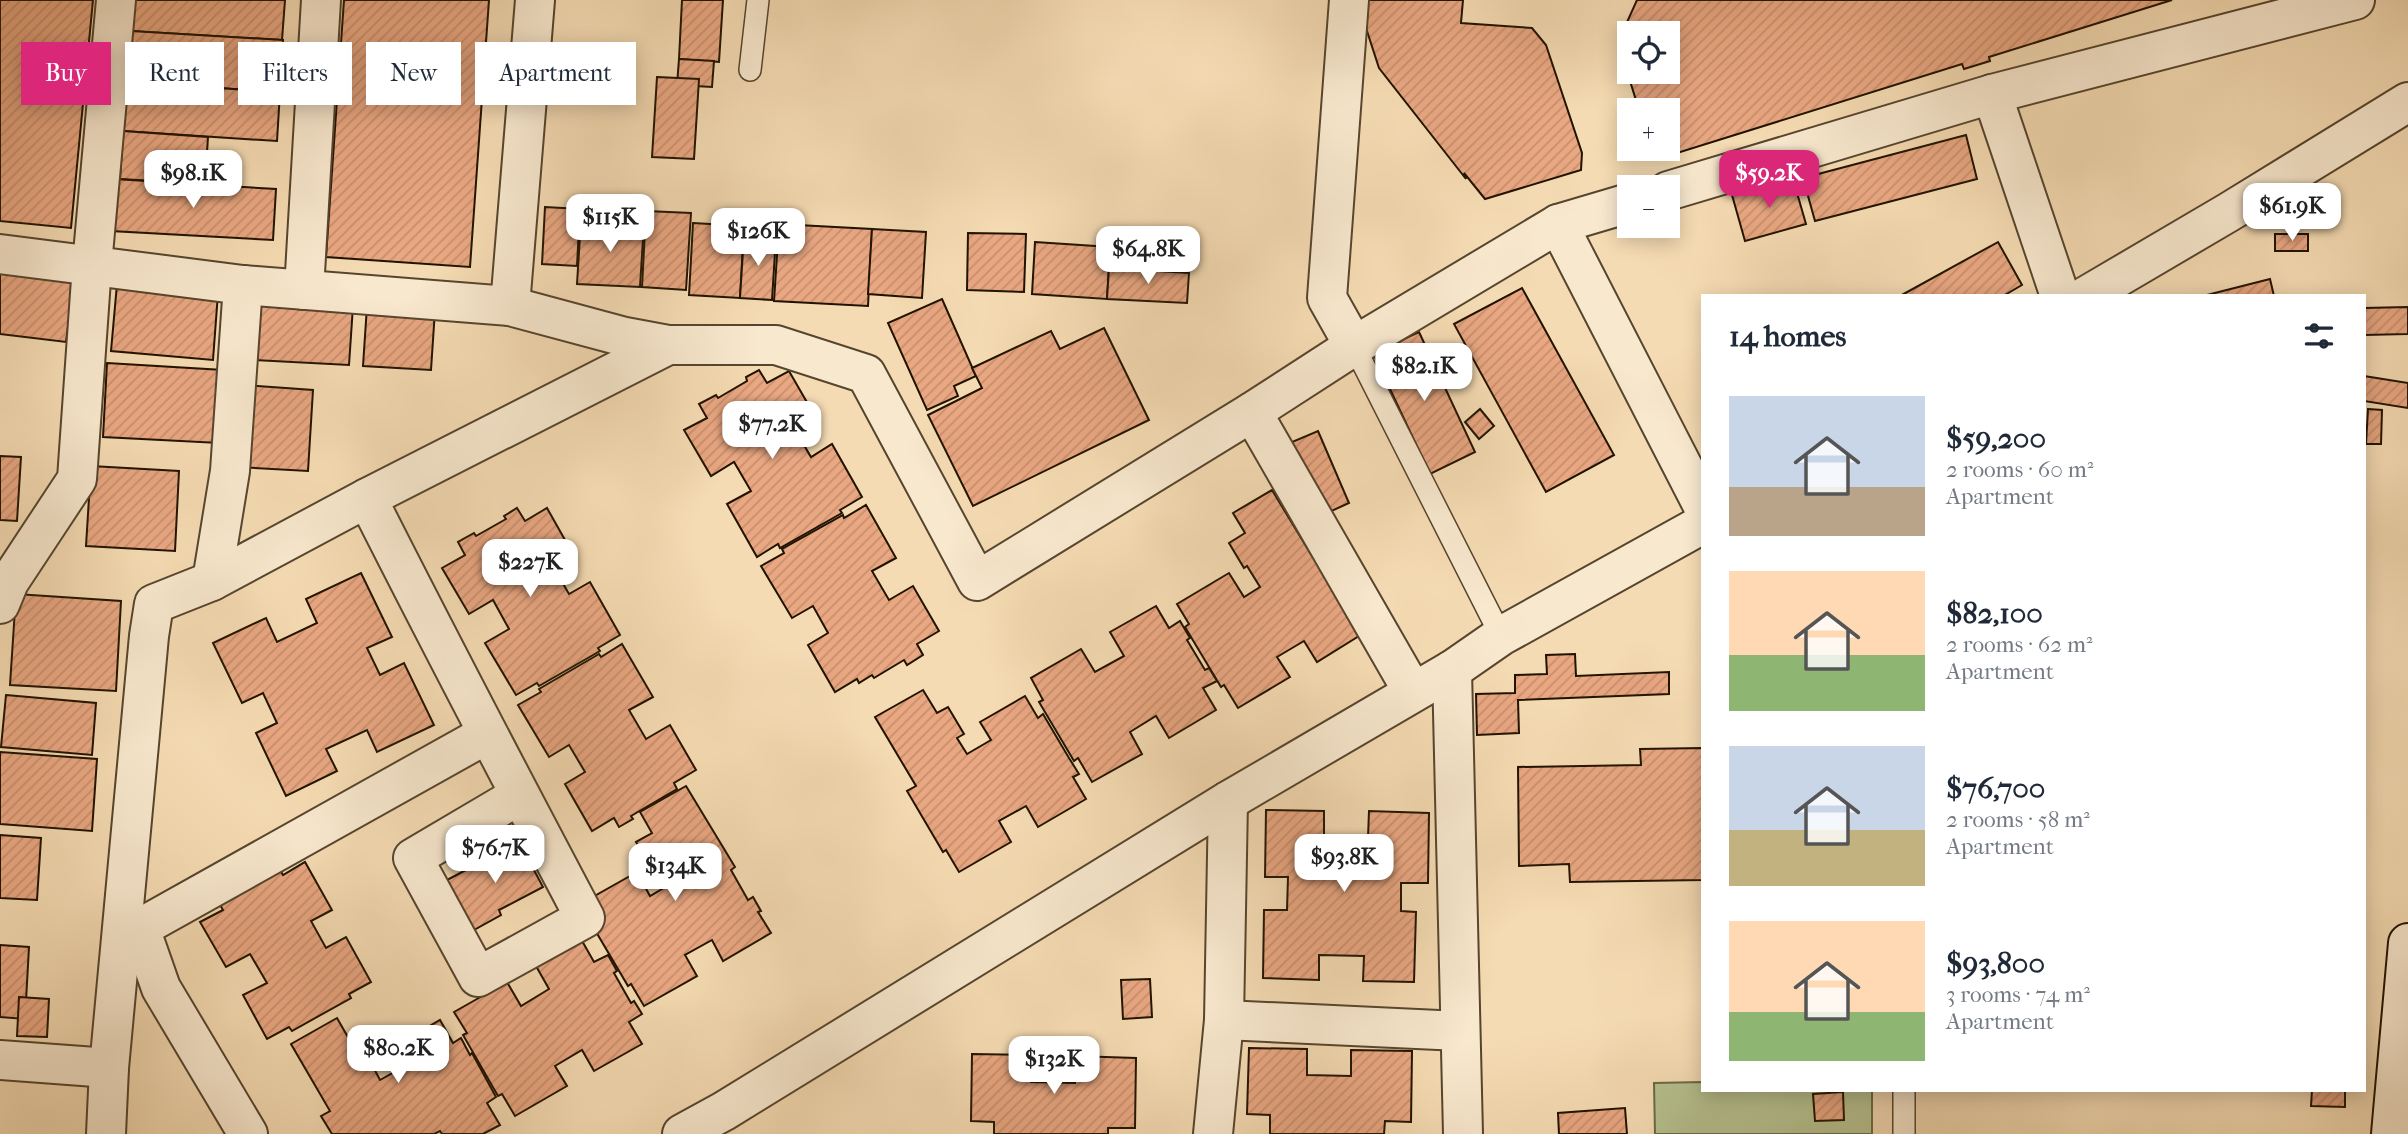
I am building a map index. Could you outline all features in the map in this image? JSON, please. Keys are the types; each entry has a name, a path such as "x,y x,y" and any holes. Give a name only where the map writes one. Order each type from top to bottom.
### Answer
{"street":[{"path":"0,604 9,582 77,479 92,265 116,0"},
{"path":"304,290 321,0"},
{"path":"510,306 535,0"},
{"path":"1349,0 1327,298 1354,346"},
{"path":"1680,187 1992,94 2356,0"},
{"path":"1992,94 2059,294"},
{"path":"2089,294 2408,102"},
{"path":"0,254 243,285 510,306 625,337 668,345 776,345 866,374 977,581 1354,346 1558,224 1617,207"},
{"path":"1558,224 1701,502"},
{"path":"212,581 230,471 243,285"},
{"path":"106,1134 109,1068 154,604 212,581 367,498 668,345"},
{"path":"1252,412 1413,692"},
{"path":"367,498 487,734 520,795 585,918 478,977 413,858 520,795"},
{"path":"682,1134 724,1111 1228,801 1452,670 1501,636 1701,525"},
{"path":"1452,670 1463,1134"},
{"path":"248,1134 161,988 140,928 487,734"},
{"path":"1213,1134 1224,1020 1228,801"},
{"path":"2391,1134 2408,943"},
{"path":"1224,1020 1460,1031"},
{"path":"0,1060 109,1068"}],"lane":[{"path":"750,70 758,0"},
{"path":"1354,346 1501,636"},
{"path":"1904,1092 1904,1134"}],"green space":[{"path":"1701,1082 1701,1092 1872,1092 1872,1134 1655,1134 1654,1083"}],"building":[{"path":"0,0 93,0 89,42 21,42 21,105 83,105 71,228 0,221"},
{"path":"133,0 285,0 282,40 131,31"},
{"path":"344,0 489,0 486,42 475,42 475,105 482,105 470,267 326,257 337,105 352,105 352,42 341,42"},
{"path":"682,0 723,0 719,62 679,59"},
{"path":"1350,0 1463,0 1461,23 1532,28 1546,45 1582,153 1581,170 1485,199 1464,173 1466,179 1379,68 1365,25"},
{"path":"1637,0 2172,0 1989,57 1990,61 1964,69 1962,64 1680,152 1680,98 1635,98 1631,84 1680,84 1680,21 1628,21"},
{"path":"131,31 283,40 238,42 238,89 224,88 224,42 130,42"},
{"path":"679,59 714,61 712,87 677,85"},
{"path":"657,77 699,79 694,159 652,157"},
{"path":"224,88 238,89 238,105 279,105 277,141 123,131 125,98 125,105 224,105"},
{"path":"123,131 208,137 205,184 120,179"},
{"path":"1966,135 1977,179 1815,221 1803,178"},
{"path":"114,179 276,189 273,240 111,231"},
{"path":"1793,179 1806,224 1745,241 1732,195"},
{"path":"545,207 580,209 577,266 542,264"},
{"path":"646,211 691,213 686,290 642,287"},
{"path":"581,220 644,223 640,287 577,284"},
{"path":"693,223 744,226 740,298 689,295"},
{"path":"779,224 872,229 868,306 774,301"},
{"path":"872,229 926,232 922,298 868,294"},
{"path":"968,233 1026,234 1024,292 967,290"},
{"path":"2275,234 2308,234 2308,251 2275,251"},
{"path":"744,235 776,237 772,300 740,298"},
{"path":"1035,242 1110,247 1107,299 1032,294"},
{"path":"1998,242 2022,285 2006,294 1904,294"},
{"path":"1109,268 1189,273 1187,303 1107,299"},
{"path":"0,271 74,280 66,342 0,334"},
{"path":"2270,279 2274,294 2211,294"},
{"path":"117,284 218,293 213,360 111,351"},
{"path":"1522,288 1614,455 1546,492 1454,324"},
{"path":"942,299 976,376 954,386 958,396 927,410 888,323"},
{"path":"257,300 353,306 349,365 253,360"},
{"path":"367,306 435,310 431,370 363,366"},
{"path":"2408,307 2408,334 2366,335 2366,308"},
{"path":"1104,328 1149,420 973,506 928,415 982,388 972,368 1051,331 1060,349"},
{"path":"1419,332 1475,452 1430,474 1373,353"},
{"path":"107,363 223,370 219,443 103,437"},
{"path":"759,370 767,383 789,371 816,418 795,430 811,457 832,444 862,497 840,510 842,513 780,548 778,544 757,557 727,504 751,491 734,462 711,476 684,430 707,418 699,404 716,395 718,398 747,381 746,377"},
{"path":"2366,376 2408,383 2408,408 2366,401"},
{"path":"243,385 313,390 308,471 238,467"},
{"path":"1480,409 1494,426 1479,439 1465,422"},
{"path":"2368,409 2382,410 2381,444 2366,444"},
{"path":"1318,431 1349,503 1316,518 1285,445"},
{"path":"0,456 21,457 17,521 0,520"},
{"path":"91,466 179,471 175,551 86,546"},
{"path":"1272,490 1350,613 1346,615 1359,636 1317,662 1304,641 1277,657 1290,677 1238,708 1224,685 1221,687 1185,627 1189,624 1177,604 1229,573 1244,597 1260,587 1247,566 1244,568 1229,543 1245,533 1233,513"},
{"path":"866,505 896,558 872,571 889,600 913,586 939,631 917,644 923,655 907,665 904,660 874,678 872,675 859,683 857,679 835,692 808,645 828,633 813,606 792,618 761,566 784,553 782,549"},
{"path":"517,508 525,521 547,508 574,556 554,568 569,594 590,582 620,635 598,648 600,651 539,686 537,683 516,695 485,643 509,629 493,600 469,614 442,568 465,555 458,542 474,533 476,536 506,519 504,516"},
{"path":"361,573 392,637 367,648 380,675 404,663 434,725 377,752 367,730 326,749 337,771 286,796 256,733 277,723 263,693 242,703 213,643 266,618 277,642 317,623 306,599"},
{"path":"16,594 121,601 116,691 10,685"},
{"path":"1156,606 1169,628 1180,621 1190,638 1187,640 1205,670 1209,668 1217,681 1203,688 1216,710 1169,738 1156,716 1130,732 1142,754 1092,782 1078,758 1074,761 1039,702 1043,700 1031,678 1081,649 1095,672 1124,656 1110,632"},
{"path":"622,644 653,697 629,710 646,739 670,725 696,770 674,783 677,789 631,816 633,819 619,827 614,818 592,831 565,784 585,772 569,745 549,757 518,705 541,692 539,689 599,654 601,657"},
{"path":"1575,654 1576,676 1669,672 1669,694 1518,700 1519,733 1477,735 1476,694 1515,693 1515,675 1547,674 1546,655"},
{"path":"923,690 937,713 948,707 964,734 957,738 967,754 991,740 980,722 1025,696 1038,718 1043,714 1079,774 1073,777 1086,799 1038,827 1026,806 999,821 1011,842 959,872 946,850 943,852 907,791 916,786 875,717"},
{"path":"6,695 96,703 92,755 1,747"},
{"path":"1701,748 1701,880 1570,882 1569,864 1519,866 1518,767 1641,765 1640,749"},
{"path":"0,752 97,759 92,831 0,824"},
{"path":"686,786 735,867 731,870 748,900 753,897 761,911 758,912 771,933 723,961 712,940 685,955 697,976 644,1006 631,984 628,986 592,925 584,902 637,872 650,896 667,886 655,865 650,867 636,842 652,833 640,812"},
{"path":"1266,810 1324,811 1324,837 1368,838 1369,811 1429,813 1428,883 1401,883 1401,911 1416,912 1414,982 1363,981 1364,956 1319,955 1319,980 1263,978 1264,910 1287,910 1288,877 1265,877"},
{"path":"0,835 41,838 37,900 0,898"},
{"path":"519,842 543,887 499,910 501,915 474,930 447,880"},
{"path":"275,861 283,875 305,862 332,910 311,921 326,948 346,937 371,982 349,994 351,998 292,1031 289,1027 267,1039 243,995 267,983 250,954 226,967 200,922 223,910 215,896"},
{"path":"581,939 594,962 608,955 617,971 614,973 631,1003 634,1001 642,1014 629,1022 642,1044 594,1071 582,1050 555,1066 567,1086 515,1116 502,1094 498,1096 463,1035 467,1033 454,1012 507,982 521,1006 549,989 536,966"},
{"path":"0,945 29,947 25,1019 0,1017"},
{"path":"1150,979 1152,1017 1123,1019 1121,980"},
{"path":"19,997 49,999 47,1037 17,1036"},
{"path":"337,1018 349,1039 362,1031 378,1059 371,1063 380,1080 405,1066 394,1047 440,1020 453,1043 461,1038 470,1055 472,1053 496,1097 487,1103 500,1125 483,1134 442,1134 440,1131 434,1134 332,1134 321,1116 330,1111 291,1044"},
{"path":"1249,1048 1307,1049 1307,1075 1351,1076 1351,1050 1412,1051 1411,1122 1385,1121 1384,1134 1270,1134 1270,1115 1247,1114"},
{"path":"972,1054 1031,1055 1031,1082 1075,1083 1075,1056 1136,1058 1135,1128 1108,1128 1108,1134 994,1134 994,1122 971,1121"},
{"path":"1843,1092 1844,1120 1815,1121 1813,1094"},
{"path":"2312,1092 2345,1092 2345,1107 2311,1106"},
{"path":"1625,1108 1627,1134 1559,1134 1558,1113"}]}
